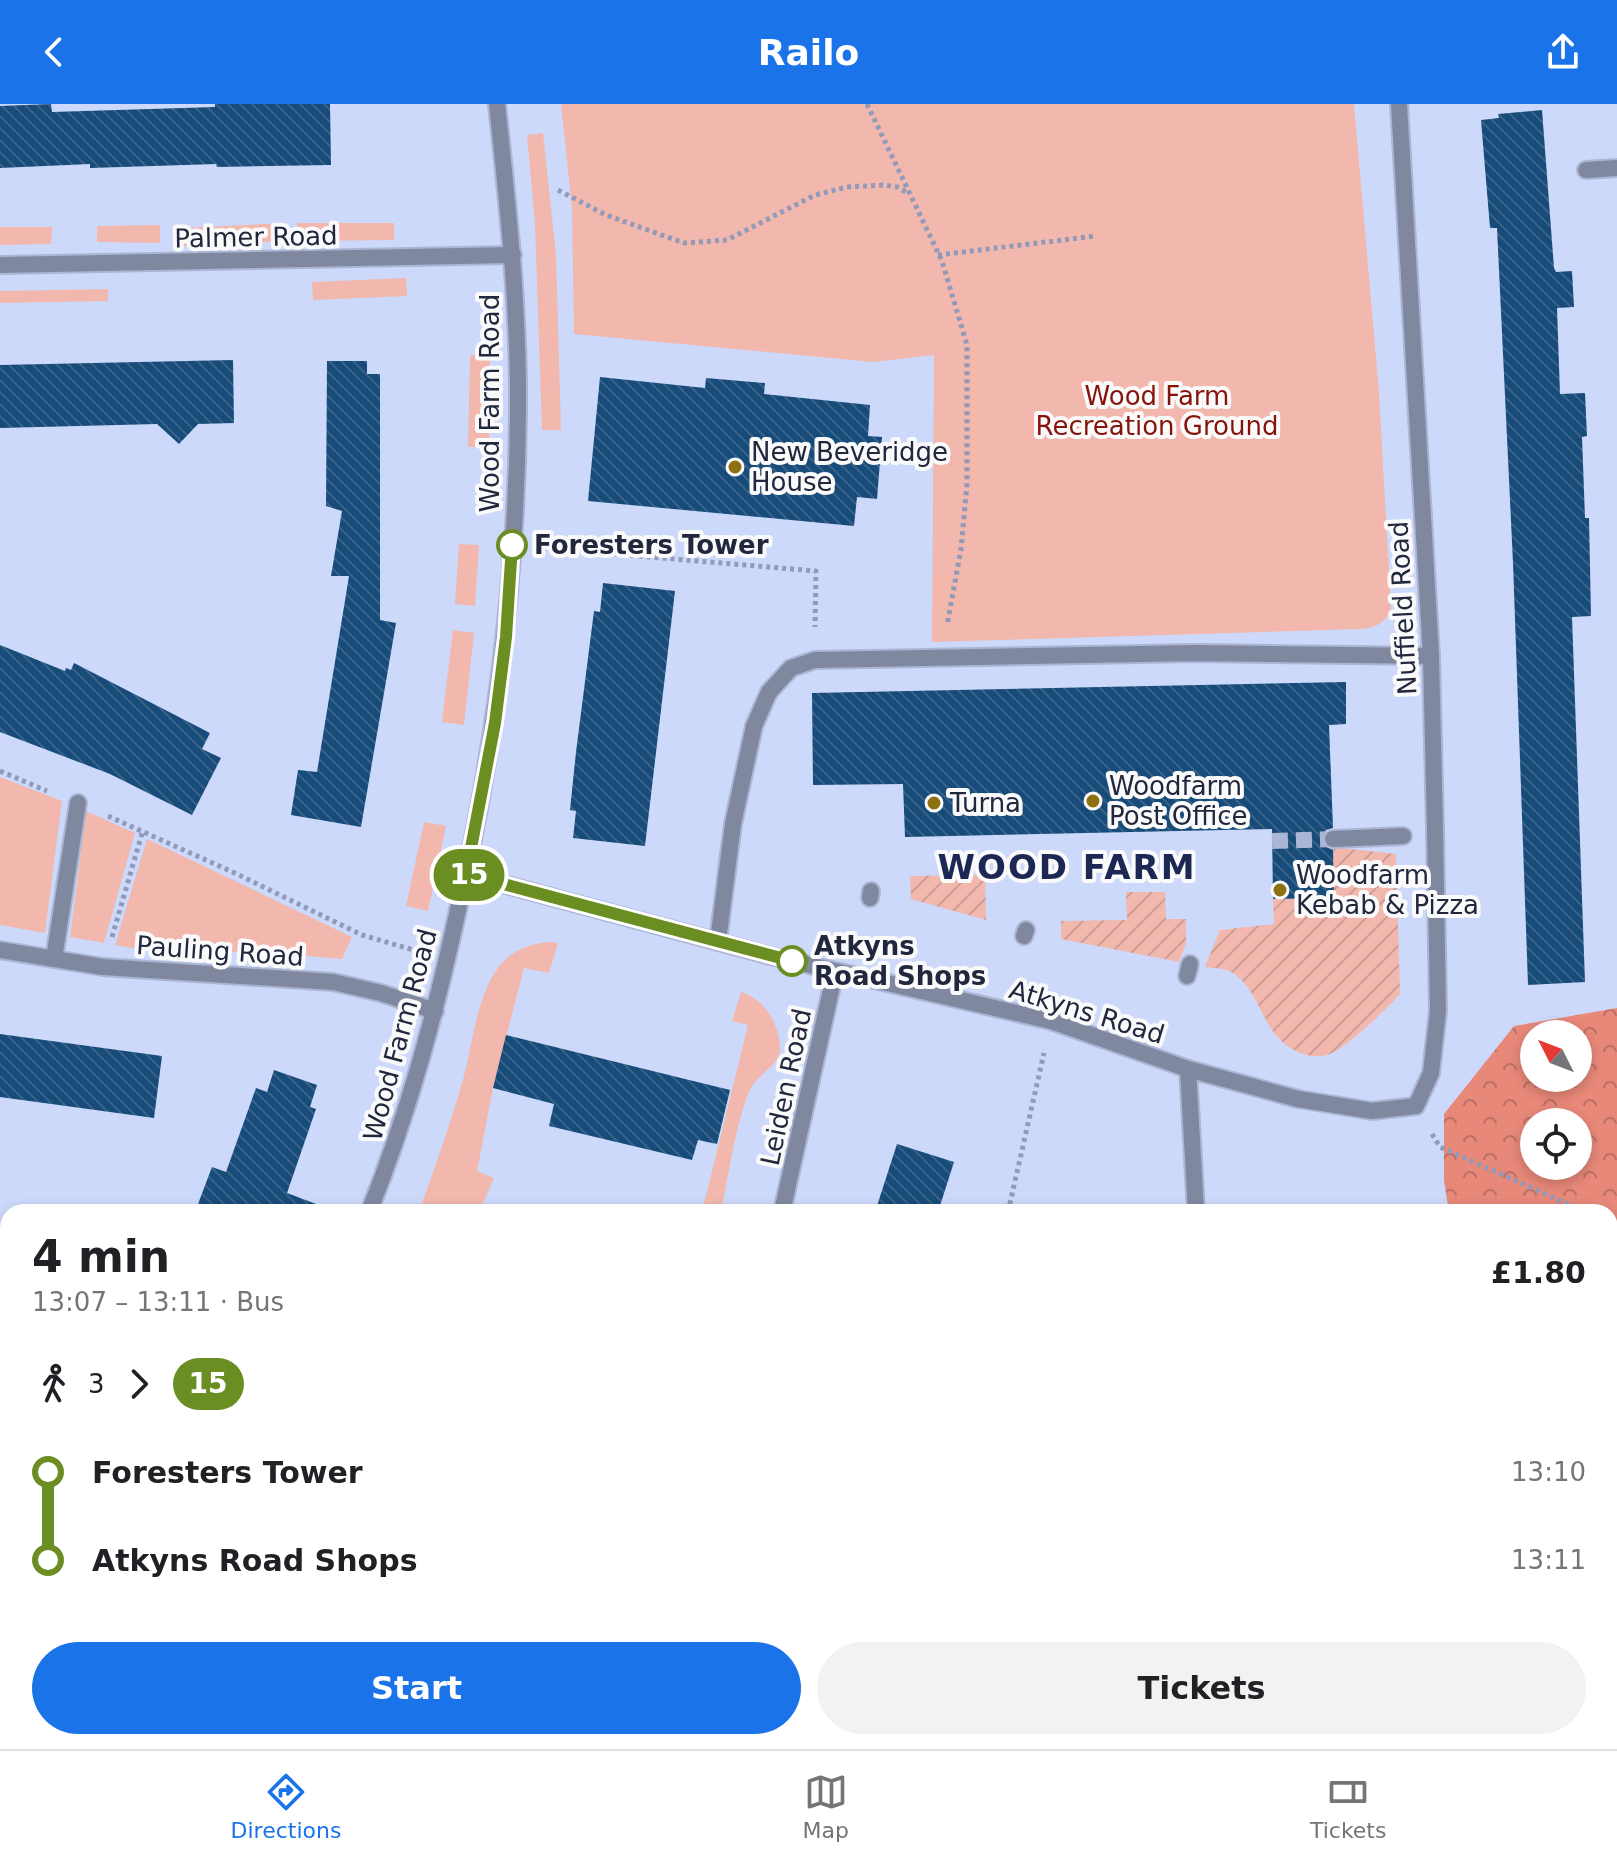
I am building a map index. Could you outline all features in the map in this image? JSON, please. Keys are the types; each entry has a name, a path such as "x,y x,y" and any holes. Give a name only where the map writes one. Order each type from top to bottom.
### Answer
{"street":[{"name":"Wood Farm Road","path":"372,1204 416,1082 435,1011 466,874 495,723 506,637 518,413 513,255 497,104"},
{"name":"Nuffield Road","path":"1399,104 1431,656 1438,1011 1431,1073 1416,1106"},
{"path":"1586,170 1617,168"},
{"name":"Palmer Road","path":"0,265 513,255"},
{"path":"718,941 733,824 754,726 769,692 791,668 815,660 1195,653 1431,656"},
{"path":"54,959 78,803"},
{"path":"1333,839 1403,836"},
{"name":"Atkyns Road","path":"466,874 835,972 1051,1021 1188,1069 1298,1099 1372,1111 1416,1106"},
{"name":"Pauling Road","path":"0,950 103,967 333,982 381,993 435,1011"},
{"name":"Leiden Road","path":"784,1204 835,972"},
{"path":"1188,1069 1196,1204"}],"path":[{"path":"867,104 938,255 967,345 968,440 961,549 942,659"},
{"path":"558,190 606,215 684,243 727,240 815,195 847,187 883,185 897,187 909,194"},
{"path":"938,255 1096,236"},
{"path":"512,545 816,571 815,660"},
{"path":"0,771 143,830 362,935 447,960"},
{"path":"103,967 143,830"},
{"path":"1010,1204 1051,1021"},
{"path":"1416,1106 1440,1147 1568,1204"}],"green space":[{"name":"Wood Farm Recreation Ground","path":"561,104 1354,104 1379,392 1391,609 1386,618 1379,624 1361,629 932,642 934,355 873,362 574,334 572,209"},
{"path":"543,133 556,255 561,430 542,430 535,224 527,135"},
{"path":"284,223 285,241 184,246 184,228"},
{"path":"297,223 394,223 394,240 297,241"},
{"path":"160,225 160,243 97,242 97,226"},
{"path":"0,227 52,227 51,244 0,245"},
{"path":"406,278 407,296 313,300 312,282"},
{"path":"108,289 108,301 0,303 0,291"},
{"path":"470,355 490,355 489,447 468,447"},
{"path":"459,544 479,545 475,606 455,604"},
{"path":"453,630 474,633 464,725 442,722"},
{"path":"0,777 62,801 45,933 0,925"},
{"path":"86,811 135,833 104,943 70,937"},
{"path":"424,822 446,826 428,911 406,906"},
{"path":"147,839 352,937 342,959 257,952 156,952 115,945"},
{"path":"1333,847 1396,854 1400,994 1337,1051 1313,1056 1297,1052 1277,1037 1249,989 1237,976 1227,970 1205,967 1220,930 1274,924 1273,899 1333,898"},
{"path":"985,875 986,920 911,899 910,876"},
{"path":"1126,892 1165,892 1166,919 1186,919 1186,943 1179,962 1061,939 1061,921 1127,920"},
{"path":"558,943 549,973 524,968 493,1088 477,1171 494,1178 483,1204 422,1204 459,1093 488,984 505,960 532,945"},
{"path":"741,992 749,995 763,1006 774,1022 780,1049 776,1061 752,1086 744,1105 723,1204 704,1204 748,1025 732,1021"},
{"path":"1617,1008 1617,1204 1448,1204 1444,1181 1444,1114 1514,1026 1520,1025 1520,1092 1592,1092 1592,1020 1548,1020"}],"building":[{"path":"51,104 52,112 215,107 215,104 330,104 331,165 217,167 216,164 90,168 90,164 0,168 0,106"},
{"path":"1542,110 1554,268 1556,272 1572,271 1574,307 1557,308 1560,394 1585,393 1587,436 1582,437 1585,518 1589,518 1591,616 1572,617 1585,982 1528,985 1497,228 1490,228 1481,120 1499,118 1498,114"},
{"path":"233,360 234,423 198,424 179,444 157,424 0,428 0,365"},
{"path":"327,361 367,361 367,374 380,374 380,620 396,623 361,827 291,815 298,770 317,772 349,576 331,576 342,511 326,506"},
{"name":"New Beveridge House","path":"600,377 705,388 706,378 765,383 764,394 870,405 868,436 882,437 877,499 857,497 854,526 588,501"},
{"path":"603,583 675,591 645,846 573,838 576,811 570,810 576,752 594,611 600,612"},
{"path":"0,645 65,671 66,668 71,670 74,663 210,733 202,749 221,758 192,815 110,774 0,732"},
{"path":"1346,682 1346,724 1329,725 1333,828 1326,830 1322,839 1324,846 1333,850 1334,898 1273,899 1272,829 905,837 903,784 813,785 812,693"},
{"path":"0,1034 162,1056 154,1118 0,1097"},
{"path":"506,1035 730,1090 717,1144 698,1140 692,1160 549,1126 554,1104 493,1088"},
{"path":"274,1070 317,1085 310,1107 316,1109 287,1193 316,1204 198,1204 212,1167 226,1172 256,1088 267,1092"},
{"path":"897,1144 954,1162 941,1204 878,1204"}],"tunnel":[{"path":"1272,841 1333,839"}],"bus line":[{"name":"15","path":"512,545 506,637 495,723 466,874 792,961"}],"place":[{"name":"New Beveridge House","path":"735,467"},
{"name":"Foresters Tower","path":"512,545"},
{"name":"Woodfarm Post Office","path":"1093,801"},
{"name":"Turna","path":"934,803"},
{"name":"Woodfarm Kebab & Pizza","path":"1280,890"},
{"name":"Atkyns Road Shops","path":"792,961"}],"district":[{"name":"WOOD FARM","path":"1067,867"}]}
